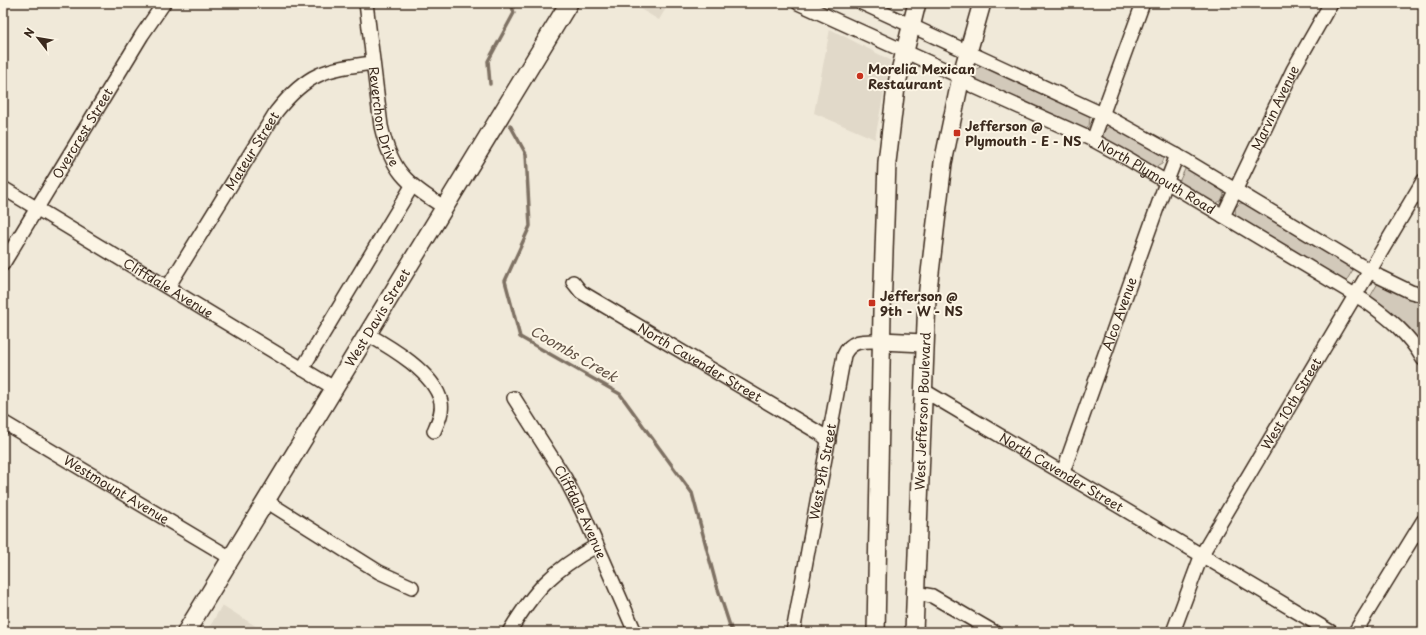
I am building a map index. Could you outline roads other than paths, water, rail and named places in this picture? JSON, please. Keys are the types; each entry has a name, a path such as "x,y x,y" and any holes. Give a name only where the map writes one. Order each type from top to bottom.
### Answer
{"main road":[{"name":"West Davis Street","path":"186,632 569,3"},
{"path":"876,632 881,341 887,162 891,118 904,51 917,3"},
{"name":"West Jefferson Boulevard","path":"914,632 924,343 927,298 937,205 943,163 961,77 982,3"},
{"path":"881,341 924,343"}],"street":[{"name":"Overcrest Street","path":"3,264 142,35 164,3"},
{"name":"Reverchon Drive","path":"366,3 381,126 385,145 399,171 412,186 444,206"},
{"name":"North Plymouth Road","path":"798,3 961,77 973,86 1093,140 1355,295 1384,315 1400,329 1417,349 1423,359"},
{"path":"862,3 1102,114 1177,155 1369,271 1394,285 1423,295"},
{"path":"1093,140 1143,3"},
{"name":"Marvin Avenue","path":"1223,216 1292,70 1331,3"},
{"name":"Mateur Street","path":"168,287 276,112 289,95 319,74 336,67 373,63"},
{"name":"Alco Avenue","path":"1064,472 1166,182 1177,155"},
{"name":"West 10th Street","path":"1173,632 1202,554 1423,181"},
{"path":"302,369 412,186"},
{"name":"Cliffdale Avenue","path":"3,188 334,388"},
{"name":"North Cavender Street","path":"572,282 582,292 821,434 829,441"},
{"path":"367,334 411,362 425,376 437,392 441,402 440,418 434,431"},
{"name":"West 9th Street","path":"793,632 844,355 847,348 854,343 881,341"},
{"name":"North Cavender Street","path":"923,390 1064,472 1331,632"},
{"name":"Cliffdale Avenue","path":"514,398 565,478 582,511 596,546 635,632"},
{"name":"Westmount Avenue","path":"3,422 231,558"},
{"path":"266,501 379,572 412,587"},
{"path":"1354,632 1423,521"},
{"path":"509,632 531,598 546,581 568,562 596,546"},
{"path":"915,593 932,596 994,632"}],"waterway":[{"name":"Coombs Creek","path":"490,84 488,61 514,13 511,3"},
{"name":"Coombs Creek","path":"510,125 526,154 530,226 505,281 520,337 620,394 692,493 715,580 732,632"}],"place":[{"name":"Morelia Mexican Restaurant","path":"860,76"},
{"name":"Jefferson @ Plymouth - E - NS","path":"957,133"},
{"name":"Jefferson @ 9th - W - NS","path":"872,303"}]}
